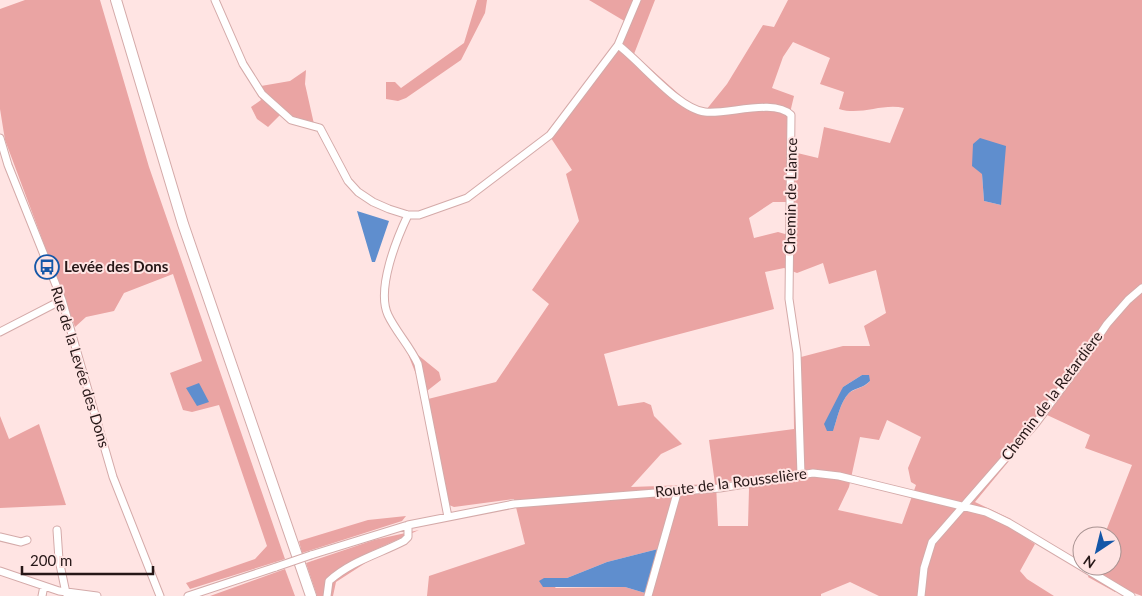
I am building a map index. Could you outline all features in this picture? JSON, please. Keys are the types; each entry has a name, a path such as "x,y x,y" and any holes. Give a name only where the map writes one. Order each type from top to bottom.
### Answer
{"highway":[{"path":"109,0 178,228 304,596"},
{"path":"116,0 178,208 311,596"}],"street":[{"path":"215,0 243,64 262,94 291,120 320,128 348,182 358,192 389,209 408,215 434,211 467,198 550,135 618,45 637,0"},
{"name":"Chemin de Liance","path":"618,45 635,58 674,96 704,112 778,108 791,114 789,299 797,353 801,475"},
{"name":"Rue de la Levée des Dons","path":"0,138 10,170 62,300 113,477 160,596"},
{"path":"408,215 390,257 386,310 418,364 448,517"},
{"name":"Chemin de la Retardière","path":"922,596 928,551 932,542 1036,423 1080,365 1107,324 1142,288"},
{"path":"0,332 62,300"},
{"name":"Route de la Rousselière","path":"188,596 408,525 448,517 537,501 720,488 801,475 828,474 964,506 1009,523 1131,596"},
{"path":"648,596 678,490"},
{"path":"327,596 327,587 335,576 364,557 404,541 408,536 408,525"},
{"path":"57,530 59,560 66,593"},
{"path":"0,537 21,542 27,540"},
{"path":"0,571 66,593 97,596"},
{"path":"42,596 44,586"}],"shaded area":[{"path":"25,0 100,0 149,167 285,559 190,589 186,583 255,559 267,546 219,405 192,412 183,410 170,373 202,361 173,274 124,293 114,311 86,317 75,327 5,140 0,109 0,9"},
{"path":"477,0 487,0 485,13 461,60 406,98 398,101 386,99 386,82 395,82 401,88 464,43"},
{"path":"589,0 655,0 634,54 690,104 706,110 727,84 763,25 774,27 788,0 1142,0 1142,596 1118,587 1115,592 1088,577 1122,576 1122,526 1108,526 1132,465 1085,448 1090,435 1047,415 975,502 1011,519 1008,526 1035,544 1020,571 1027,579 1054,596 879,596 850,582 821,594 821,596 427,596 429,576 525,544 514,499 454,507 444,503 419,382 406,349 418,355 439,372 441,380 427,391 428,399 496,382 549,304 532,290 579,221 566,174 572,170 547,132 618,42 617,39 626,22","holes":["793,42 830,58 820,84 844,92 839,109 855,111 888,107 904,108 890,143 824,127 818,158 789,151 789,117 794,96 772,88 783,57","982,174 1001,188 1001,205 984,201","773,202 793,202 792,236 778,232 754,238 749,218","823,263 829,284 876,270 886,313 864,326 870,346 843,346 801,357 793,353 794,429 709,440 715,484 631,487 661,454 682,444 654,416 651,405 644,402 618,406 604,354 774,309 765,272 784,268 797,273","862,375 870,381 849,393 846,397 833,431 843,387","887,420 921,437 908,468 911,482 916,485 902,524 838,510 849,487 860,437 879,440","744,479 749,489 748,526 718,526 716,484","658,549 645,593 625,587 556,588 544,578 567,578 607,562"]},
{"path":"306,70 305,84 314,124 281,114 268,127 257,119 251,107 261,100 255,90 261,86 290,81"},
{"path":"0,416 9,439 39,424 66,505 0,508"},
{"path":"406,516 402,521 302,553 299,541 368,520"},
{"path":"419,530 372,551 370,560 336,582 333,596 317,596 306,563 374,540"},
{"path":"285,569 295,596 210,596"}],"water":[{"path":"980,138 1006,146 1001,205 984,201 982,174 972,166 973,144"},
{"path":"357,211 389,221 375,262 372,262"},
{"path":"862,375 869,375 870,381 849,393 841,406 833,431 827,431 824,424 843,387"},
{"path":"199,383 209,402 197,406 186,388"},
{"path":"658,549 645,593 625,587 543,587 539,581 544,578 567,578 607,562"}],"place":[{"name":"Levée des Dons","path":"47,267"}]}
